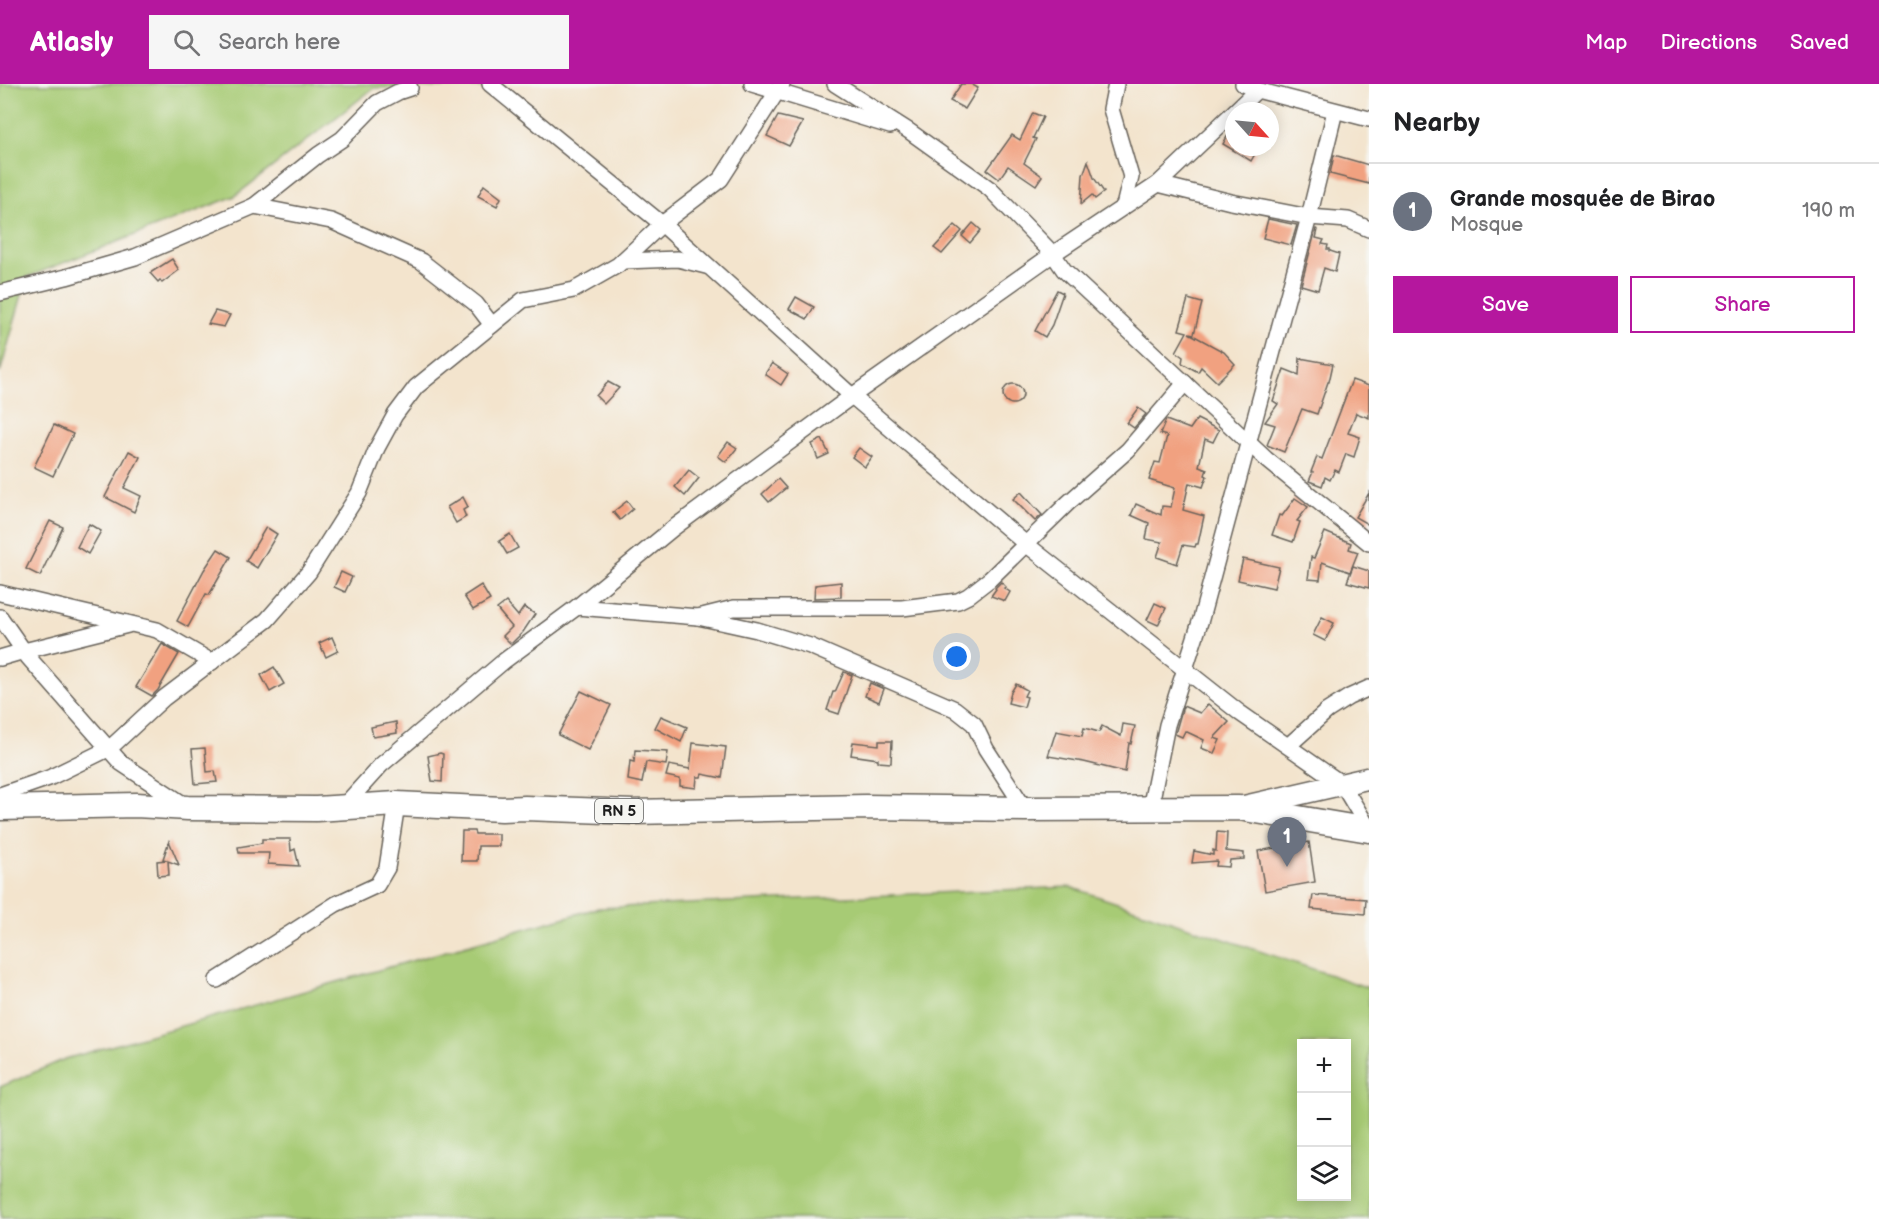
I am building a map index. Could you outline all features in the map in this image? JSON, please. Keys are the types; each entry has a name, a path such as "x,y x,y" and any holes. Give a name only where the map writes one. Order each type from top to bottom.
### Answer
{"main road":[{"name":"RN 5","path":"0,808 136,805 188,808 316,809 397,804 633,812 865,807 1239,808"},
{"path":"1239,808 1369,830"}],"street":[{"path":"490,84 662,224 852,396 1026,544 1240,713 1342,784 1369,830"},
{"path":"752,84 780,88 909,131"},
{"path":"835,84 909,131 990,189 1053,254 1064,270 1266,459 1369,543"},
{"path":"1116,84 1111,109 1131,177 1124,206"},
{"path":"1240,102 1250,87 1369,119"},
{"path":"0,308 2,292 135,257 254,206 318,155 342,139 377,103 410,88"},
{"path":"0,795 49,778 110,748 164,698 267,620 309,572 359,493 377,448 395,415 416,387 523,300 574,290 623,261 662,224 721,178 780,88"},
{"path":"1150,809 1167,725 1201,619 1309,218 1335,111"},
{"path":"343,807 381,765 504,661 578,607 672,530 852,396 1053,254 1158,184 1225,120"},
{"path":"1158,184 1309,218 1348,220 1369,229"},
{"path":"254,206 331,221 421,261 476,304 492,325"},
{"path":"623,261 678,259 708,266"},
{"path":"698,617 734,608 902,608 958,601 968,597 1128,450 1185,383"},
{"path":"0,593 157,630 212,662"},
{"path":"578,607 698,617 757,630 810,646 955,709 974,724 986,749 1025,809"},
{"path":"0,617 24,651 122,763 188,808"},
{"path":"0,658 131,625"},
{"path":"1288,746 1328,711 1348,697 1369,688"},
{"path":"1239,808 1369,778"},
{"path":"217,980 336,904 377,885 387,868 397,804"}],"green space":[{"path":"0,84 484,84 483,87 374,88 235,196 27,277 0,373"},
{"path":"1070,887 1369,988 1369,1219 0,1219 0,1087 65,1059 598,908"}],"building":[{"path":"961,84 971,84 978,88 965,109 950,101"},
{"path":"1033,113 1043,117 1033,138 1036,139 1024,163 1042,176 1036,185 1008,166 999,179 987,170 1012,135 1020,140"},
{"path":"778,116 803,122 789,146 767,136"},
{"path":"1334,155 1369,165 1369,184 1330,174"},
{"path":"1243,156 1254,156 1251,161"},
{"path":"1088,161 1094,178 1104,192 1095,199 1092,195 1081,204 1083,175"},
{"path":"484,185 501,198 497,206 478,196"},
{"path":"1268,219 1297,225 1291,245 1263,238"},
{"path":"973,223 981,230 970,243 962,236"},
{"path":"955,225 962,231 942,254 934,248"},
{"path":"1316,229 1318,230 1316,238 1324,240 1322,244 1328,245 1327,249 1339,254 1335,272 1324,268 1318,290 1301,285"},
{"path":"172,259 179,270 162,283 160,280 158,282 150,273"},
{"path":"1057,290 1063,293 1052,325 1045,337 1035,331"},
{"path":"796,297 814,307 807,319 789,309"},
{"path":"1188,299 1202,303 1194,334 1189,333 1224,352 1235,364 1217,382 1201,367 1198,372 1182,363 1183,357 1176,352 1187,332 1179,330"},
{"path":"215,311 230,315 224,327 208,324"},
{"path":"1300,358 1333,364 1317,414 1302,409 1284,452 1267,445 1275,425 1265,422 1278,404 1273,401 1284,369 1299,375"},
{"path":"772,363 788,374 781,385 765,374"},
{"path":"1352,380 1369,386 1369,418 1356,413 1348,433 1360,437 1354,457 1346,454 1339,472 1335,470 1330,480 1325,477 1322,486 1309,481 1313,472 1311,472 1317,457 1322,459"},
{"path":"608,382 619,388 604,404 596,396"},
{"path":"1013,384 1020,387 1023,394 1020,401 1013,404 1006,401 1003,394 1006,387"},
{"path":"1138,408 1146,414 1134,428 1127,423"},
{"path":"1197,419 1219,430 1213,442 1205,439 1199,466 1207,469 1205,475 1207,476 1203,487 1189,483 1183,510 1204,516 1198,544 1195,547 1183,545 1177,564 1157,557 1162,542 1146,539 1149,523 1131,515 1136,504 1161,515 1162,506 1171,507 1175,488 1149,480 1155,462 1160,463 1167,436 1160,434 1166,420 1190,429"},
{"path":"54,425 73,434 53,476 34,467"},
{"path":"822,439 829,454 818,459 812,444"},
{"path":"728,442 737,448 726,462 718,456"},
{"path":"859,448 872,457 865,467 852,457"},
{"path":"129,451 140,457 124,488 141,496 134,512 105,497"},
{"path":"689,470 699,478 685,496 675,487"},
{"path":"778,479 786,488 769,502 762,494"},
{"path":"1021,492 1042,515 1035,521 1013,499"},
{"path":"1369,493 1369,525 1355,517"},
{"path":"463,497 468,507 463,510 466,517 456,523 447,507"},
{"path":"1295,498 1308,507 1297,521 1300,522 1293,542 1272,535 1279,515 1282,516"},
{"path":"627,501 633,509 620,520 613,512"},
{"path":"50,521 63,527 40,576 26,569"},
{"path":"89,524 101,531 88,554 77,547"},
{"path":"266,527 277,534 257,568 246,561"},
{"path":"1325,532 1351,543 1349,549 1358,552 1350,572 1322,562 1320,580 1308,579 1311,557 1314,558"},
{"path":"510,534 518,548 507,554 499,541"},
{"path":"218,549 231,557 209,595 206,594 188,627 177,621"},
{"path":"1243,559 1279,567 1274,588 1238,580"},
{"path":"1353,566 1369,571 1369,588 1347,582"},
{"path":"341,572 352,577 345,592 334,587"},
{"path":"841,582 841,597 814,598 815,585"},
{"path":"1001,582 1010,592 1005,601 991,596"},
{"path":"481,585 490,600 473,610 464,596"},
{"path":"506,602 518,616 524,607 535,614 523,632 511,644 503,636 512,627 497,609"},
{"path":"1155,603 1166,608 1158,625 1147,620"},
{"path":"1322,617 1334,623 1325,641 1313,635"},
{"path":"332,637 338,651 326,657 319,643"},
{"path":"162,644 179,654 158,690 152,696 136,687"},
{"path":"274,667 284,684 270,692 261,675"},
{"path":"844,672 852,675 839,714 827,710 833,692"},
{"path":"870,683 884,689 879,702 865,696"},
{"path":"1016,684 1027,690 1024,696 1027,697 1024,707 1008,703"},
{"path":"581,691 611,705 588,750 558,735"},
{"path":"1208,704 1229,722 1214,738 1220,740 1214,753 1201,748 1204,740 1185,731 1182,737 1175,734 1183,706 1200,713"},
{"path":"661,716 687,727 681,742 655,728"},
{"path":"396,722 397,733 373,737 371,727"},
{"path":"1123,724 1135,726 1131,744 1129,743 1125,772 1048,756 1056,731 1082,736 1084,728 1099,732 1102,726 1121,736"},
{"path":"879,741 892,741 891,763 851,755 853,742 879,745"},
{"path":"693,743 726,747 722,778 702,774 701,777 697,777 696,788 680,786 680,779 666,776 669,765 690,769"},
{"path":"205,748 207,772 215,771 217,782 195,784 192,749"},
{"path":"635,750 668,752 666,765 646,762 642,783 628,780 630,761 634,762"},
{"path":"443,754 442,782 432,781 428,756"},
{"path":"462,831 474,831 475,834 499,834 499,846 478,846 477,861 461,861"},
{"path":"1217,832 1227,833 1226,851 1244,853 1244,859 1230,860 1229,867 1216,866 1217,861 1192,863 1194,851 1213,855 1213,850 1216,851"},
{"path":"262,839 290,839 291,851 295,849 299,866 268,864 269,853 239,853 238,847 262,843"},
{"path":"169,841 179,865 168,861 169,875 158,876 157,861 167,860 163,859"},
{"path":"1309,842 1315,882 1265,891 1258,851"},
{"path":"1313,895 1366,899 1365,914 1311,909"}],"place":[{"name":"Grande mosquée de Birao","path":"1287,867"}]}
